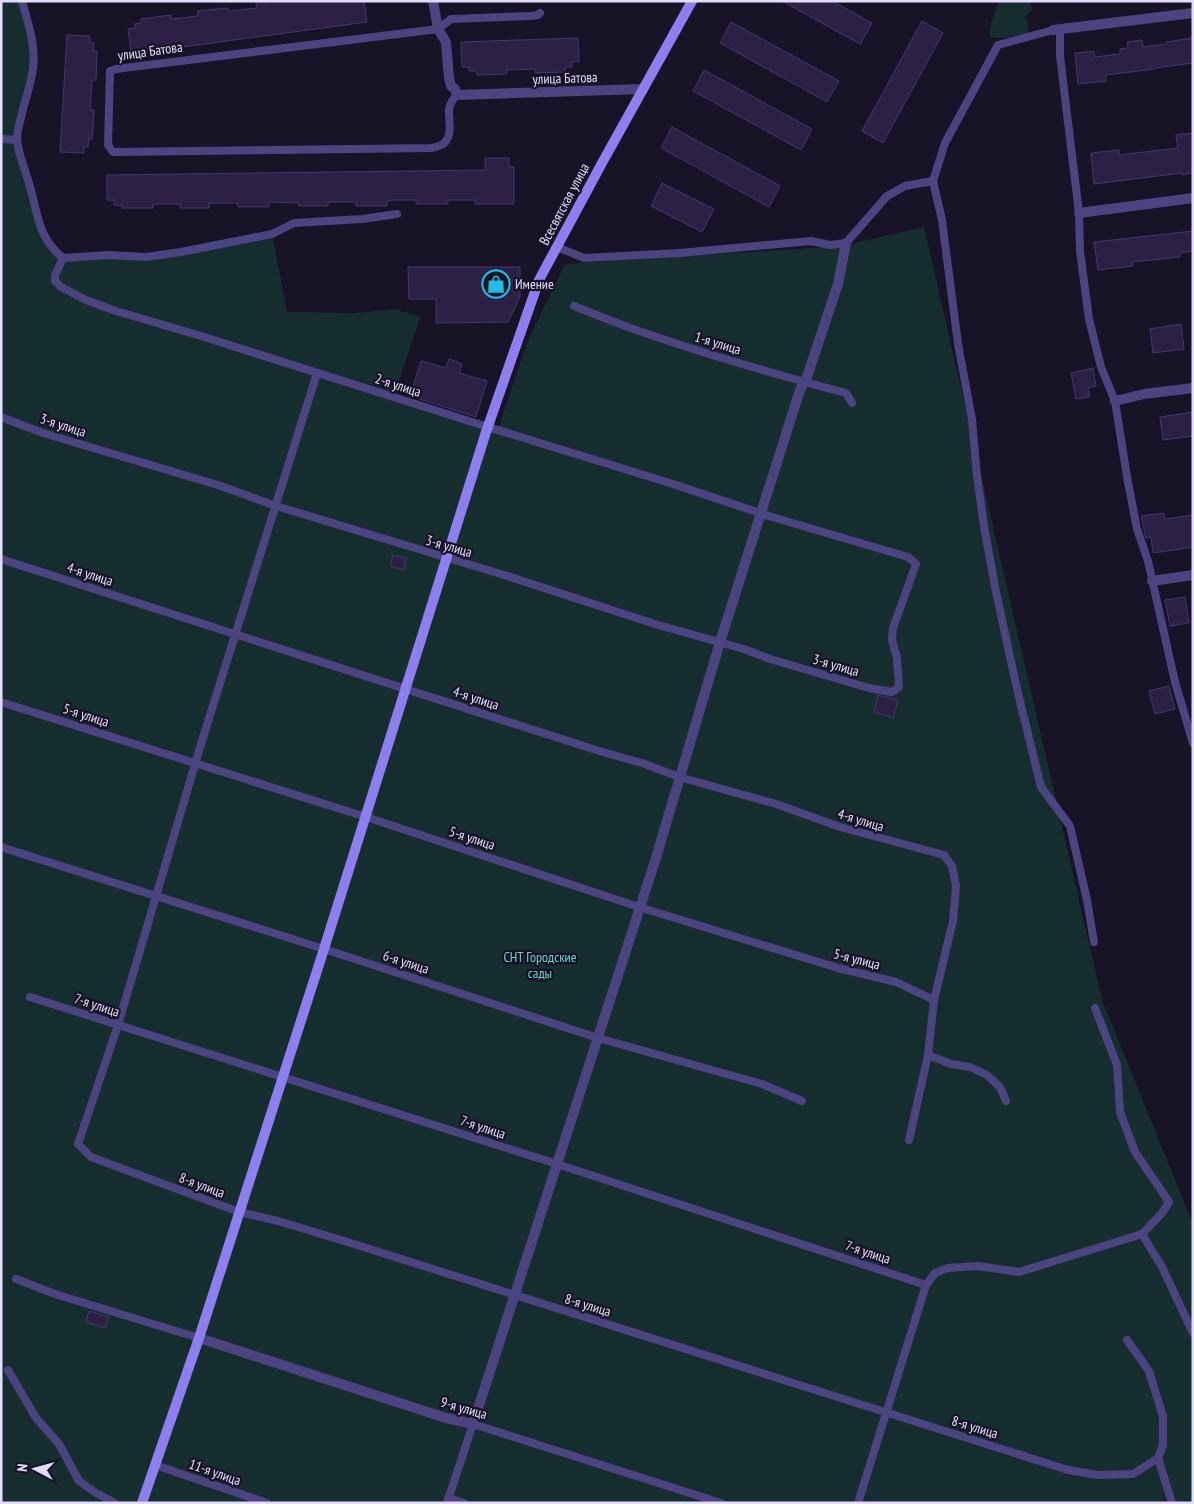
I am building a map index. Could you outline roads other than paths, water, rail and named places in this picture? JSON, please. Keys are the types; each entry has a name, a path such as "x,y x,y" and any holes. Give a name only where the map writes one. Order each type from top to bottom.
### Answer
{"street":[{"path":"433,1 438,29 446,42 451,86 457,95"},
{"name":"Всесвятская улица","path":"142,1503 240,1212 487,430 539,280 692,1"},
{"path":"1056,30 1193,13"},
{"name":"улица Батова","path":"457,95 643,90"},
{"path":"1079,213 1193,198"},
{"path":"473,1424 655,860 720,642 800,390 838,284 846,243"},
{"path":"1115,401 1144,394 1193,388"},
{"path":"1152,581 1193,575"},
{"name":"9-я улица","path":"199,1338 438,1415 473,1424"}],"lane":[{"path":"22,1 30,27 34,53 33,68 17,140 39,224 55,252 63,258 109,255 146,257 272,234 294,222 362,219 397,214"},
{"path":"438,29 451,19 531,16 540,13"},
{"name":"улица Батова","path":"438,29 110,71 108,145 113,152 432,148 448,139 450,128 449,109 457,95"},
{"path":"1094,942 1087,900 1070,826 1041,787 995,587 979,492 972,419 958,344 942,220 933,181 945,143 998,45 1056,30 1079,213 1080,251 1088,319 1101,367 1115,401 1137,529 1152,581 1175,682 1193,743"},
{"path":"1,140 17,140"},
{"path":"557,246 584,258 680,253 811,241 830,244 846,243 887,196 905,186 933,181"},
{"name":"2-я улица","path":"63,258 55,275 55,281 61,287 86,300 116,311 317,373 487,430 674,484 720,501 830,536 908,557 916,564 893,628 892,640 897,658 899,687 892,692"},
{"name":"1-я улица","path":"574,306 645,333 771,373 846,393 852,403"},
{"path":"118,1025 195,763 317,373"},
{"name":"3-я улица","path":"1,417 51,435 221,486 276,506 658,625 869,688 892,692"},
{"name":"4-я улица","path":"1,559 599,751 768,801 840,827 944,855 952,866 956,886 955,904 953,921 934,1000"},
{"name":"5-я улица","path":"1,702 366,817 639,907 838,968 896,982 934,1000"},
{"name":"6-я улица","path":"1,847 156,895 598,1038 762,1084 802,1101"},
{"name":"7-я улица","path":"30,997 557,1164 926,1285"},
{"path":"909,1140 928,1055 934,1000"},
{"path":"858,1503 926,1285 935,1273 948,1268 978,1266 1019,1272 1142,1234 1162,1213 1169,1202 1135,1152 1120,1112 1116,1064 1095,1008"},
{"name":"8-я улица","path":"118,1025 78,1144 90,1156 240,1212 354,1244 748,1367 1068,1470 1098,1475 1132,1474 1158,1458"},
{"path":"928,1055 951,1064 970,1067 987,1075 1000,1088 1006,1101"},
{"path":"1142,1234 1162,1267 1193,1333"},
{"path":"16,1279 55,1294 199,1338"},
{"path":"1127,1340 1150,1371 1163,1417 1163,1445 1158,1458 1172,1503"},
{"path":"8,1370 36,1418 59,1444 79,1481 115,1503"},
{"path":"464,1503 448,1500 473,1424"},
{"name":"9-я улица","path":"473,1424 721,1503"},
{"name":"11-я улица","path":"155,1465 267,1503"}],"place":[{"name":"Имение","path":"496,284"}],"park label":[{"name":"СНТ Городские сады","path":"540,966"}]}
